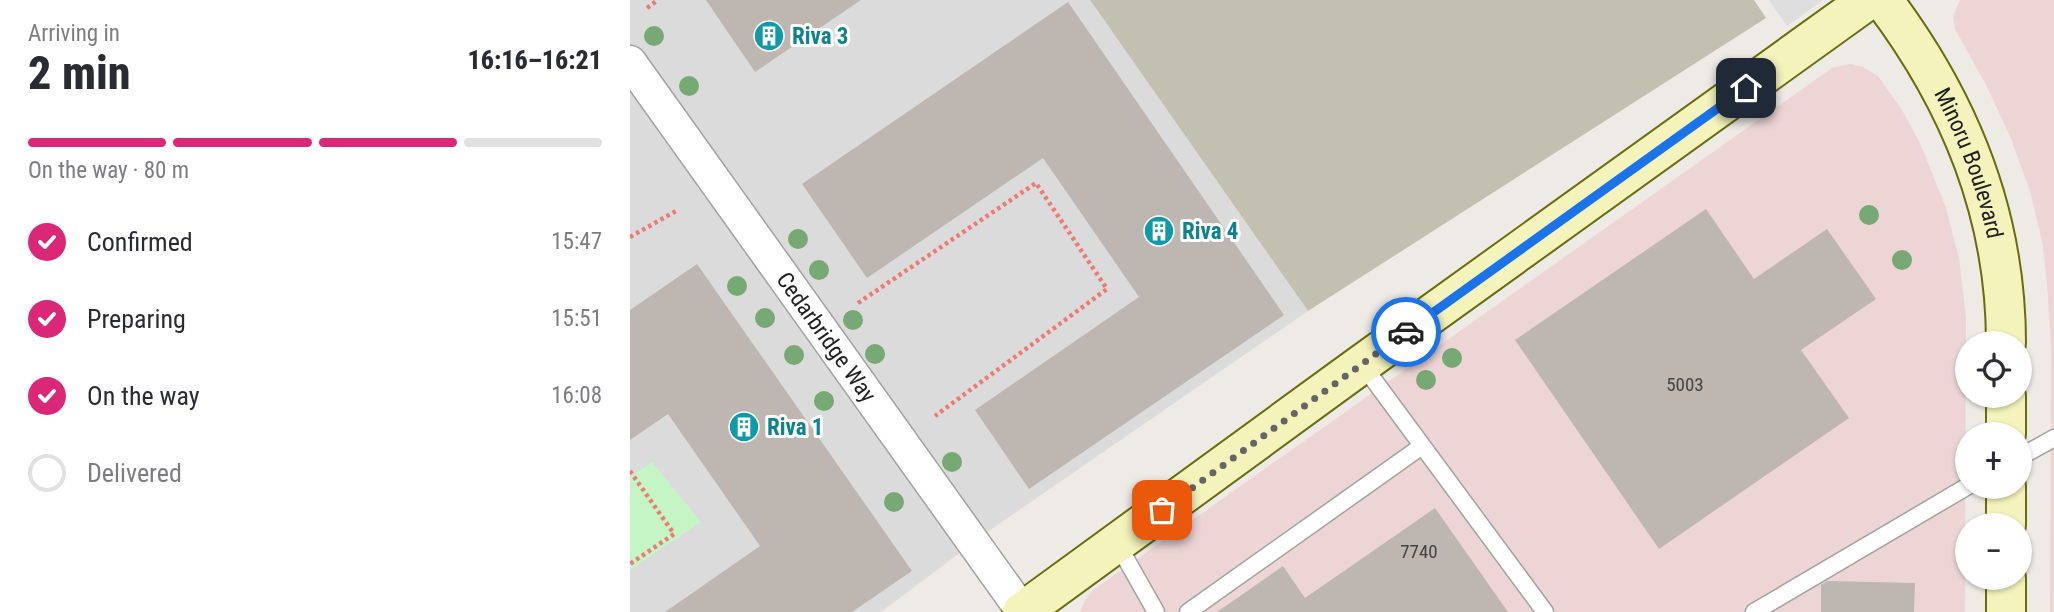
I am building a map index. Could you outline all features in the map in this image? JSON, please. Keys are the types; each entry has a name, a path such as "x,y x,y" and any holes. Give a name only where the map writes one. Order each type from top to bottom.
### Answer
{"street":[{"path":"1023,612 1868,0"},
{"name":"Minoru Boulevard","path":"1883,0 1925,61 1976,167 1993,219 1999,251 2005,331"},
{"name":"Cedarbridge Way","path":"630,62 1023,612"},
{"path":"2006,590 2006,612"}],"lane":[{"path":"1362,364 1545,612"},
{"path":"2032,450 2054,438"},
{"path":"1188,612 1422,446"},
{"path":"1754,612 1955,494"},
{"path":"1117,543 1156,612"}],"path":[{"path":"648,8 658,0"},
{"path":"858,303 1035,183 1107,289 935,416"},
{"path":"630,237 676,211"},
{"path":"630,471 674,534 630,564"}],"shaded area":[{"path":"630,0 1090,0 1308,311 993,528 881,612 630,612"},
{"path":"1090,0 1754,0 1766,18 1308,311"},
{"path":"1769,0 1823,0 1787,26"},
{"path":"1960,0 2054,0 2054,612 2050,612 2051,351 2043,246 2031,194 2010,136 1955,29 1953,17"},
{"path":"1850,64 1863,67 1878,76 1902,110 1920,143 1946,208 1959,258 1966,331 1955,331 1955,408 1966,408 1966,422 1955,422 1955,499 1965,499 1965,513 1955,513 1955,590 1965,590 1965,612 1080,612 1092,591 1832,68"}],"green space":[{"path":"652,462 701,522 630,570 630,477"}],"building":[{"name":"Riva 3","path":"706,0 861,0 755,72"},
{"name":"Riva 4","path":"1068,2 1284,315 1029,489 975,410 1139,297 1043,158 867,278 802,184"},
{"path":"1706,209 1754,279 1827,229 1876,299 1801,350 1849,418 1659,549 1515,340"},
{"name":"Riva 1","path":"697,264 912,571 852,612 665,612 760,546 668,414 630,440 630,310"},
{"path":"1435,508 1508,612 1217,612 1283,566 1305,598"},
{"path":"1827,581 1915,583 1914,612 1821,612 1821,585"}],"way so far":[{"path":"1162,510 1406,332"}],"place":[{"name":"Riva 3","path":"769,36"},
{"name":"Riva 4","path":"1159,231"},
{"name":"Riva 1","path":"744,427"}],"route":[{"path":"1406,332 1746,88"}]}
